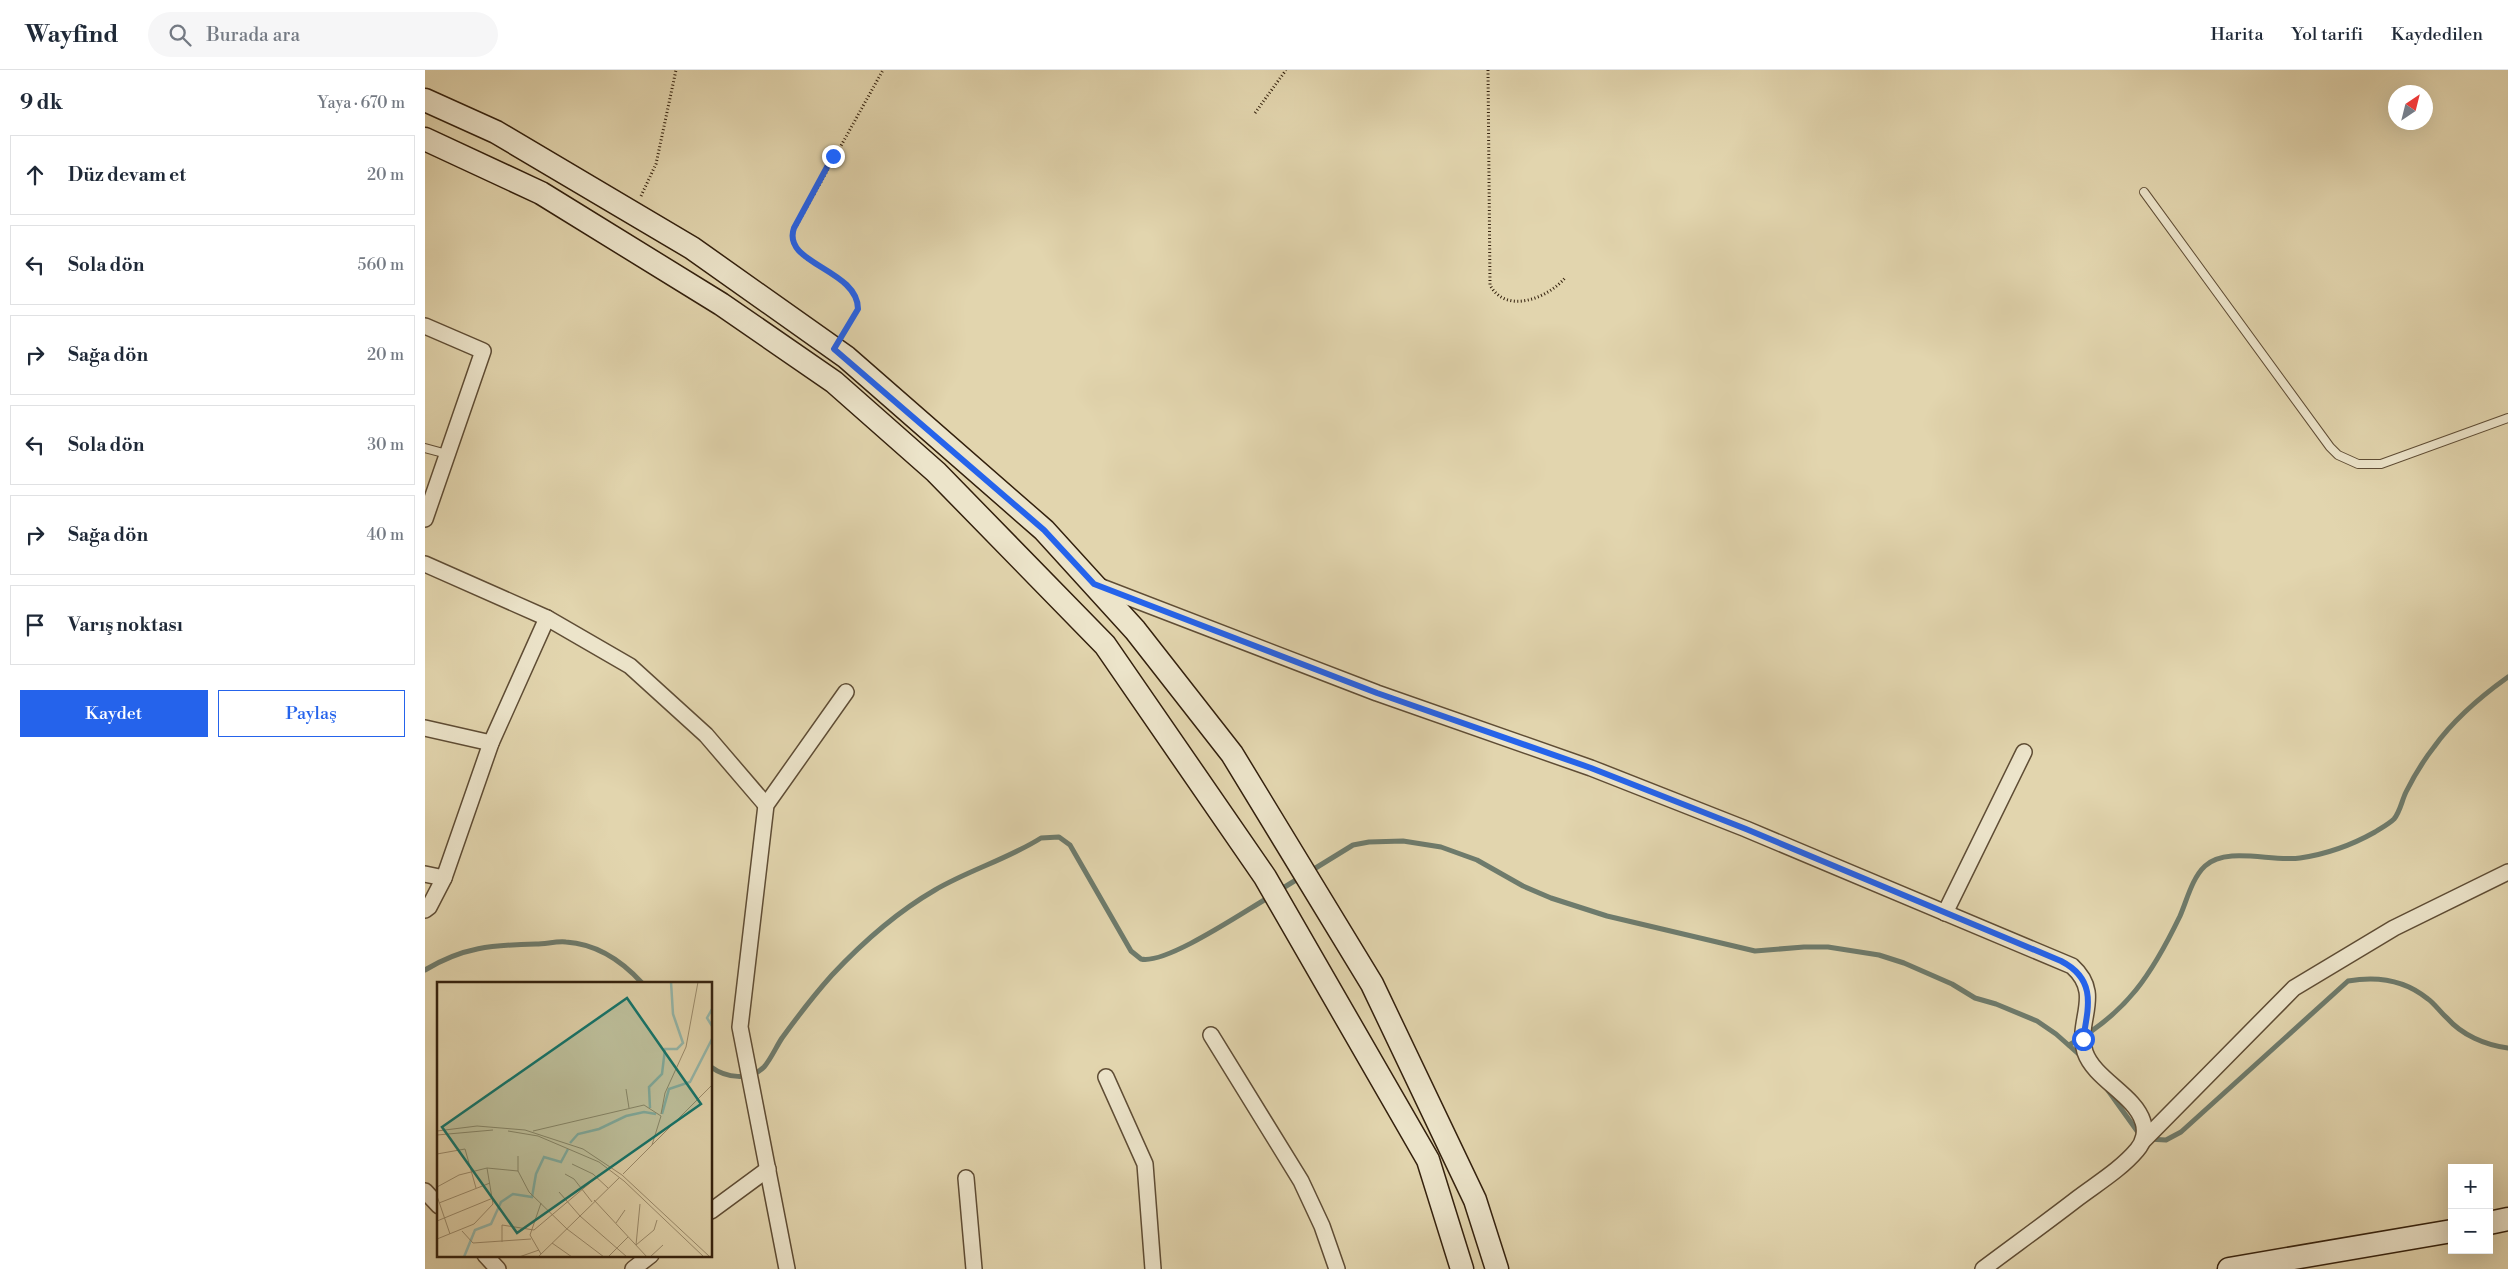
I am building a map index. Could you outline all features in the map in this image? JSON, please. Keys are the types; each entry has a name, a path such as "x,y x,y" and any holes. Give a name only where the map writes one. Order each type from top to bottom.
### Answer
{"main road":[{"path":"425,100 496,132 692,248 834,349 1044,530 1094,584 1135,630 1232,754 1372,984 1475,1200 1497,1269"},
{"path":"425,139 541,193 721,304 834,382 936,472 1105,646 1265,877 1428,1160 1462,1269"},
{"path":"2493,1222 2508,1219"},
{"path":"2230,1269 2448,1232"}],"street":[{"path":"425,326 483,351 425,519"},
{"path":"425,564 547,618 630,666 706,735 766,805"},
{"path":"1094,584 1377,693 1591,768 1746,829 2061,961 2081,975 2087,986 2083,1039 2085,1052 2090,1063 2140,1114 2144,1122 2143,1141"},
{"path":"425,910 429,907 444,878 491,743 547,618"},
{"path":"787,1269 740,1027 766,805 846,692"},
{"path":"425,728 491,743"},
{"path":"1945,913 2024,752"},
{"path":"1983,1269 2118,1169 2138,1149 2143,1141 2294,988 2394,928 2508,872"},
{"path":"425,874 444,878"},
{"path":"1211,1035 1301,1181 1322,1226 1337,1269"},
{"path":"1106,1077 1145,1164 1153,1269"},
{"path":"713,1210 768,1169"},
{"path":"966,1178 974,1269"},
{"path":"425,1191 437,1204"},
{"path":"486,1256 498,1269"},
{"path":"633,1269 650,1256"}],"lane":[{"path":"2144,192 2330,447 2338,455 2358,464 2381,464 2508,418"},
{"path":"425,448 447,454"}],"path":[{"path":"633,213 656,164 676,70"},
{"path":"834,349 858,309 855,294 845,283 797,250 791,240 792,234 883,70"},
{"path":"1255,112 1287,70"},
{"path":"1488,70 1491,165 1490,285 1494,291 1506,299 1528,301 1543,297 1555,290 1565,278"}],"waterway":[{"path":"2069,1045 2107,1020 2136,990 2170,937 2193,883 2205,866 2214,860 2225,857 2250,856 2288,859 2320,854 2357,841 2385,826 2396,816 2415,774 2450,727 2487,692 2508,677"},
{"path":"713,1068 731,1076 745,1076 764,1067 782,1038 825,983 855,951 881,929 907,908 935,890 1041,838 1059,837 1070,845 1131,951 1141,959 1152,959 1185,946 1266,899"},
{"path":"1314,869 1353,845 1369,842 1403,841 1441,847 1477,860 1523,886 1551,898 1607,916 1755,951 1828,947 1879,955 1904,963 1952,984 1975,998 1996,1004 2037,1021 2056,1034 2082,1057"},
{"path":"1283,888 1296,880"},
{"path":"425,970 452,956 478,949 505,945 566,942 588,946 608,955 641,982"},
{"path":"2148,1139 2166,1140 2181,1132 2348,981 2380,979 2410,987 2431,1001 2453,1024 2467,1034 2483,1042 2508,1048"},
{"path":"2107,1089 2140,1135"}],"route":[{"path":"833,156 794,228 791,240 797,250 851,288 858,301 858,309 834,349 846,357 1044,530 1094,584 1377,693 1591,768 1746,829 2072,966 2081,975 2087,986 2083,1039"}]}
